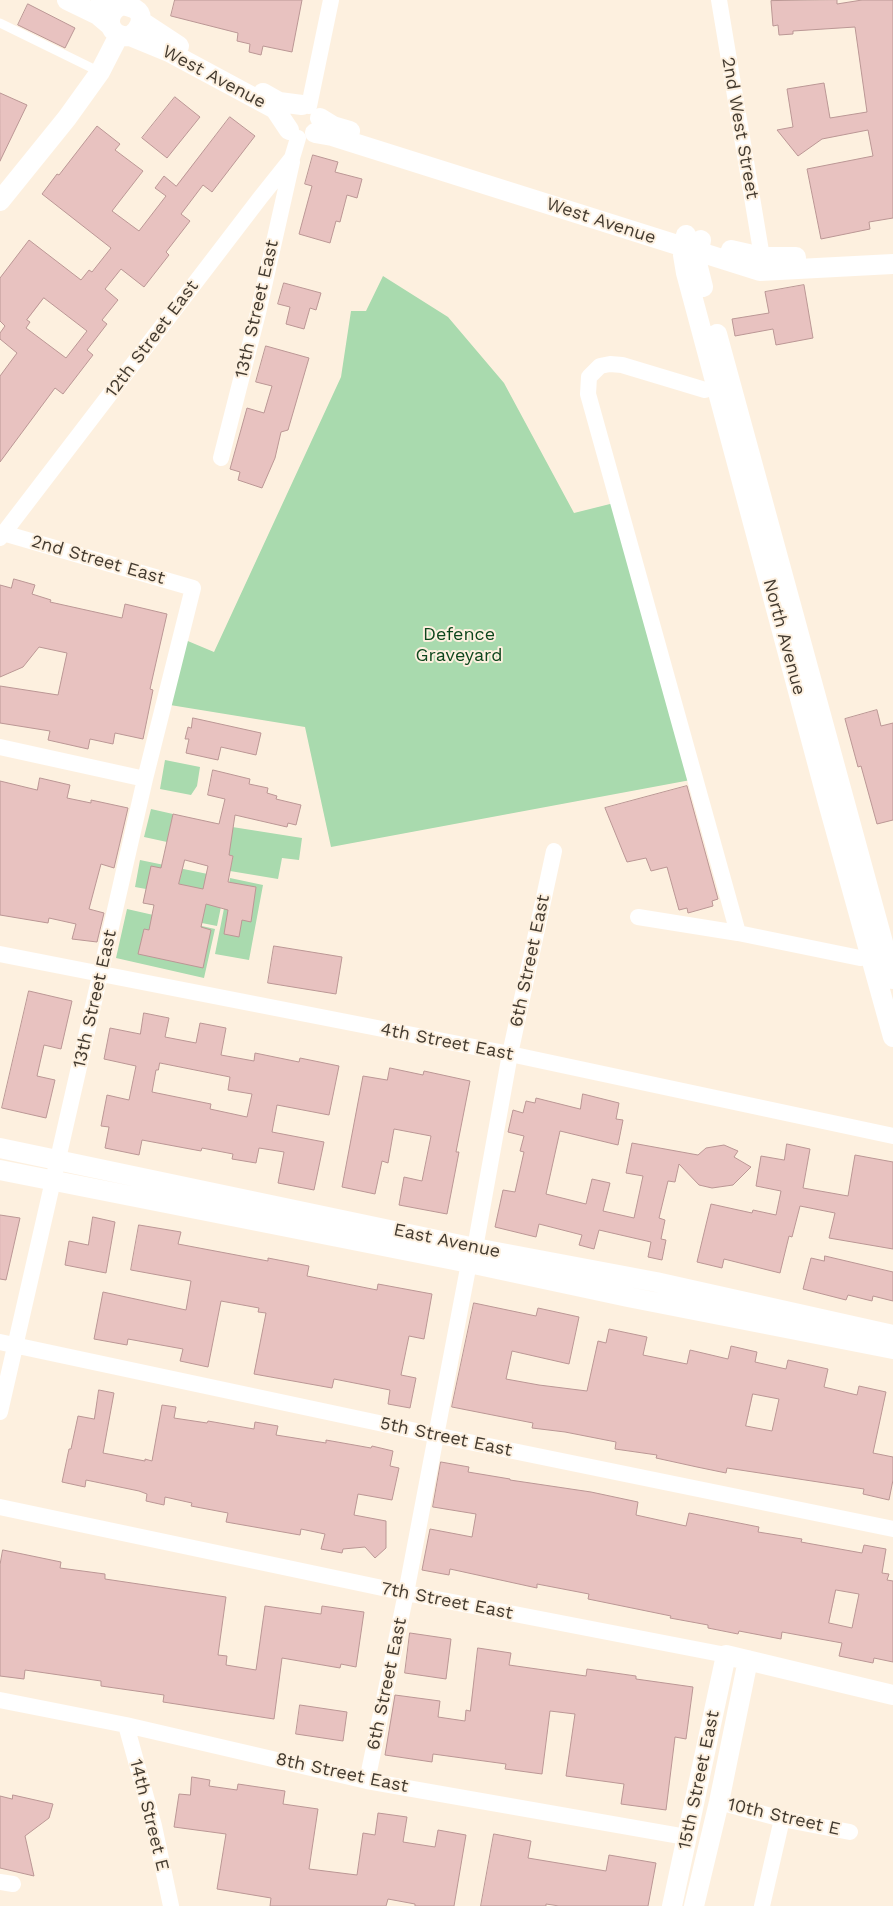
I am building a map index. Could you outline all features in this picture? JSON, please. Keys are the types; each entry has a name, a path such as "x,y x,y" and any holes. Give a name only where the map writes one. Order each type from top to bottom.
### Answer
{"street":[{"name":"West Avenue","path":"67,0 98,15 127,19"},
{"name":"West Avenue","path":"101,0 127,19 172,42 278,102 306,122 333,126 692,244 760,271 893,264"},
{"name":"12th Street East","path":"2,535 292,158 306,122 331,0"},
{"name":"2nd West Street","path":"719,0 762,257"},
{"path":"0,201 68,118 100,72 127,19"},
{"name":"13th Street East","path":"221,458 258,313 292,158"},
{"name":"West Avenue","path":"692,244 762,257 809,257 893,251"},
{"name":"North Avenue","path":"692,244 724,384 825,794 878,955 893,1037"},
{"path":"724,384 705,390 622,365 610,364 600,366 589,377 588,394 738,933"},
{"name":"2nd Street East","path":"2,535 193,588"},
{"name":"13th Street East","path":"0,1412 8,1343 58,1159 145,779 193,588"},
{"path":"0,747 145,779"},
{"name":"6th Street East","path":"367,1780 406,1594 435,1435 472,1255 510,1054 554,851"},
{"path":"638,918 738,933 860,958 878,955"},
{"name":"4th Street East","path":"0,954 510,1054 893,1136"},
{"name":"North Avenue","path":"878,955 893,979"},
{"name":"East Avenue","path":"0,1148 58,1159 472,1255 638,1298 893,1349"},
{"name":"East Avenue","path":"0,1170 52,1181 472,1255 656,1282 893,1335"},
{"name":"5th Street East","path":"8,1343 435,1435 893,1530"},
{"name":"7th Street East","path":"0,1507 406,1594 726,1655 893,1695"},
{"name":"15th Street East","path":"672,1906 726,1655"},
{"name":"15th Street East","path":"694,1906 719,1802 748,1660"},
{"name":"8th Street East","path":"0,1700 126,1725 367,1780 686,1837"},
{"name":"14th Street E","path":"126,1725 154,1826 171,1906"},
{"name":"10th Street E","path":"719,1802 782,1819 850,1832"},
{"path":"762,1906 782,1819"}],"lane":[{"path":"0,23 100,72"}],"green space":[{"name":"Defence Graveyard","path":"383,276 448,317 504,383 574,513 618,502 696,779 331,847 305,727 164,704 183,639 214,652 341,377 351,311 366,311"},
{"path":"165,760 200,767 197,786 191,795 160,789"},
{"path":"151,809 173,814 167,842 144,837"},
{"path":"226,826 302,838 299,860 282,858 278,879 230,871 233,856 229,855"},
{"path":"140,860 227,878 217,926 171,917 172,909 143,903 146,889 135,887"},
{"path":"230,878 263,885 249,960 215,954"},
{"path":"127,909 215,929 204,978 116,958"}],"building":[{"path":"175,0 302,0 292,52 263,46 261,55 249,52 250,44 237,41 238,33 171,16"},
{"path":"837,0 837,4 862,0 893,0 893,218 869,222 870,229 821,239 807,169 873,156 868,130 822,139 798,156 777,130 793,127 787,89 824,83 830,118 867,112 855,27 793,31 793,34 779,35 778,25 773,26 771,1"},
{"path":"28,4 75,28 65,48 18,25"},
{"path":"0,93 27,105 0,161"},
{"path":"175,97 200,117 167,158 142,138"},
{"path":"230,117 255,136 212,192 203,185 181,214 190,221 166,252 169,255 144,287 121,269 105,289 118,300 102,320 107,324 87,350 93,355 63,394 55,388 0,462 0,376 17,353 0,339 0,333 5,326 0,321 0,278 29,240 81,280 89,270 92,272 111,248 42,194 97,126 120,144 115,150 143,171 112,211 139,231 166,196 155,188 164,176 176,186","holes":["44,298 87,331 66,358 26,328 30,322 27,320"]},
{"path":"313,155 338,162 335,172 362,179 357,198 347,195 340,222 336,221 330,243 299,234 312,186 305,184"},
{"path":"284,283 321,293 316,310 310,308 304,329 286,324 290,307 278,304"},
{"path":"804,285 813,338 776,345 773,329 735,336 732,319 769,313 765,292"},
{"path":"266,346 309,358 288,430 281,432 275,458 262,488 238,480 240,472 230,469 247,408 264,413 272,386 256,382"},
{"path":"14,579 35,585 32,594 51,600 50,602 122,618 125,604 167,614 150,689 153,690 143,739 115,733 113,744 90,739 88,749 48,740 50,731 0,723 0,686 58,695 67,653 39,647 23,667 0,677 0,585 11,588"},
{"path":"877,710 881,726 893,723 893,820 877,824 861,766 858,767 845,719"},
{"path":"193,718 261,733 256,755 221,747 218,760 186,753 189,739 185,739 188,727 191,728"},
{"path":"213,770 250,779 249,784 268,788 267,793 277,796 276,799 301,805 296,825 288,823 287,827 235,815 229,855 233,856 228,882 256,887 251,922 242,920 239,937 224,934 228,910 206,904 201,927 211,930 203,968 138,954 144,929 149,930 154,905 143,903 151,866 161,868 173,814 219,824 225,799 208,795","holes":["185,860 208,866 203,889 179,884"]},
{"path":"40,778 70,785 67,798 91,803 91,800 128,808 114,868 101,864 89,909 104,913 97,942 72,939 76,924 49,918 48,923 0,915 0,781 37,790"},
{"path":"687,786 718,899 712,901 713,906 688,913 687,908 679,910 667,867 651,871 646,858 627,862 605,808"},
{"path":"274,946 342,957 336,994 268,983"},
{"path":"29,991 72,1001 61,1049 44,1045 37,1076 55,1080 46,1118 2,1108"},
{"path":"144,1013 169,1018 165,1037 196,1043 200,1023 226,1028 221,1055 254,1061 255,1053 299,1062 300,1058 339,1066 329,1115 277,1105 272,1132 324,1142 314,1190 278,1183 284,1152 259,1148 256,1163 232,1159 233,1154 202,1148 201,1151 142,1140 139,1155 105,1148 109,1127 101,1126 107,1095 129,1100 136,1066 104,1059 110,1028 140,1034","holes":["160,1063 230,1077 228,1090 252,1094 247,1117 210,1109 211,1104 152,1092 156,1070 158,1070"]},
{"path":"390,1068 423,1075 424,1071 470,1081 456,1152 459,1152 447,1214 399,1205 404,1177 422,1181 431,1136 394,1129 388,1163 382,1161 375,1194 342,1187 363,1076 387,1080"},
{"path":"583,1094 619,1103 616,1119 623,1120 618,1145 560,1131 546,1194 586,1204 592,1179 610,1183 603,1211 634,1218 643,1176 626,1173 632,1143 698,1155 706,1148 724,1145 738,1151 734,1157 751,1167 733,1185 712,1188 699,1185 679,1164 675,1182 668,1181 659,1218 665,1220 661,1239 666,1240 662,1260 648,1257 651,1242 599,1230 594,1249 579,1245 582,1235 539,1224 536,1237 495,1227 503,1190 515,1192 524,1152 520,1151 524,1136 508,1132 513,1110 523,1113 526,1101 535,1103 536,1098 580,1109"},
{"path":"787,1144 810,1149 803,1188 848,1196 855,1155 893,1162 893,1249 829,1238 835,1213 800,1206 792,1237 789,1236 780,1273 724,1259 722,1268 697,1262 711,1204 752,1213 753,1210 776,1215 781,1191 756,1186 761,1156 784,1160"},
{"path":"0,1215 20,1218 6,1280 0,1279"},
{"path":"93,1217 115,1222 106,1273 65,1265 69,1241 88,1245"},
{"path":"139,1225 181,1232 178,1244 268,1261 268,1258 309,1266 307,1276 377,1290 378,1284 432,1294 424,1339 409,1336 401,1375 416,1378 410,1408 388,1404 390,1390 334,1379 332,1388 254,1374 266,1313 258,1312 259,1308 221,1301 208,1367 180,1361 183,1349 128,1339 127,1345 94,1339 103,1292 186,1310 191,1281 131,1270"},
{"path":"825,1256 893,1272 893,1301 873,1296 872,1301 848,1295 846,1300 803,1289 811,1258 824,1261"},
{"path":"474,1303 536,1316 538,1308 579,1317 569,1364 512,1351 506,1379 587,1391 598,1341 606,1343 609,1329 647,1337 643,1355 687,1364 690,1350 728,1359 731,1346 757,1352 755,1362 786,1369 788,1360 828,1369 824,1387 857,1395 859,1386 886,1392 873,1453 893,1457 893,1480 889,1500 863,1494 864,1489 727,1468 726,1473 697,1467 656,1458 657,1455 615,1449 616,1442 532,1428 533,1423 452,1407","holes":["753,1394 779,1399 772,1431 746,1426"]},
{"path":"99,1390 114,1393 103,1453 152,1461 162,1405 176,1407 174,1418 207,1423 208,1421 254,1429 255,1422 278,1426 276,1435 326,1443 326,1440 371,1448 372,1446 393,1451 390,1466 399,1468 392,1500 358,1494 354,1515 386,1521 386,1548 375,1558 365,1547 343,1549 342,1553 321,1549 325,1534 301,1529 300,1535 226,1522 228,1513 191,1506 192,1503 165,1497 164,1505 146,1501 147,1494 139,1491 86,1480 85,1487 62,1482 78,1416 94,1419"},
{"path":"441,1462 469,1467 468,1472 591,1492 638,1502 636,1515 686,1526 689,1513 759,1527 758,1532 802,1539 801,1542 862,1553 864,1545 886,1549 882,1573 889,1574 887,1580 893,1581 893,1662 874,1658 873,1663 839,1656 842,1643 782,1632 781,1639 739,1631 738,1634 708,1628 708,1625 670,1618 671,1616 588,1599 589,1594 537,1584 537,1588 450,1569 449,1575 422,1570 430,1529 472,1537 476,1514 433,1507","holes":["836,1590 859,1594 852,1628 829,1623"]},
{"path":"3,1550 61,1562 60,1568 105,1574 105,1579 226,1597 218,1655 227,1656 226,1665 256,1670 265,1606 321,1614 322,1606 364,1612 356,1667 341,1664 340,1668 282,1658 274,1719 163,1702 164,1695 101,1686 101,1681 25,1670 24,1679 0,1676 0,1565"},
{"path":"410,1633 451,1639 446,1679 405,1673"},
{"path":"478,1648 511,1653 509,1665 586,1676 587,1669 636,1676 636,1679 693,1687 686,1739 675,1737 666,1810 621,1804 624,1784 566,1776 575,1714 550,1711 542,1774 505,1769 506,1764 433,1754 432,1762 385,1755 395,1695 440,1701 438,1717 465,1721 466,1710 470,1711"},
{"path":"300,1705 347,1712 343,1741 296,1734"},
{"path":"192,1777 210,1780 209,1786 237,1790 238,1784 285,1791 283,1804 318,1809 309,1869 357,1875 363,1833 375,1835 378,1813 407,1817 403,1842 435,1847 438,1830 466,1835 454,1906 415,1906 415,1904 388,1899 386,1906 270,1906 271,1898 217,1889 226,1834 174,1827 179,1794 190,1795"},
{"path":"13,1795 53,1804 49,1818 25,1836 34,1876 0,1868 0,1796 12,1799"},
{"path":"494,1834 531,1841 528,1858 606,1871 609,1855 656,1863 648,1906 559,1906 546,1904 546,1906 481,1906"}]}
